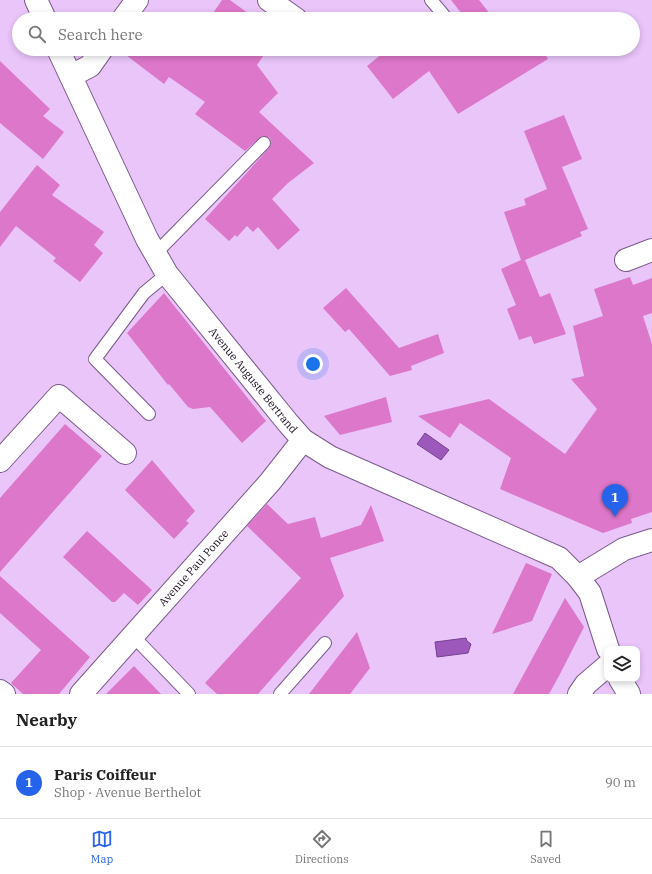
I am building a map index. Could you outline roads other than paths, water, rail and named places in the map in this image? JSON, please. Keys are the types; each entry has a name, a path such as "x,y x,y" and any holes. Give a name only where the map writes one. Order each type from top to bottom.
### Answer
{"street":[{"path":"36,0 42,12"},
{"path":"129,12 137,0"},
{"path":"269,0 286,12"},
{"name":"Avenue Auguste Bertrand","path":"61,56 147,239 167,274 304,440 330,457 559,558 578,577 590,592 607,646"},
{"path":"71,76 90,66 97,56"},
{"path":"626,260 652,250"},
{"path":"0,461 59,396 125,453"},
{"name":"Avenue Paul Ponce","path":"82,694 270,482 304,440"},
{"path":"578,577 624,549 652,540"},
{"path":"579,694 586,684 604,669"},
{"path":"622,682 629,694"},
{"path":"0,690 4,694"}],"lane":[{"path":"431,0 441,12"},
{"path":"156,254 264,143"},
{"path":"149,414 95,359 144,293 167,274"},
{"path":"133,636 189,694"},
{"path":"280,694 325,643"}],"place":[{"name":"Paris Coiffeur","path":"615,517"}]}
